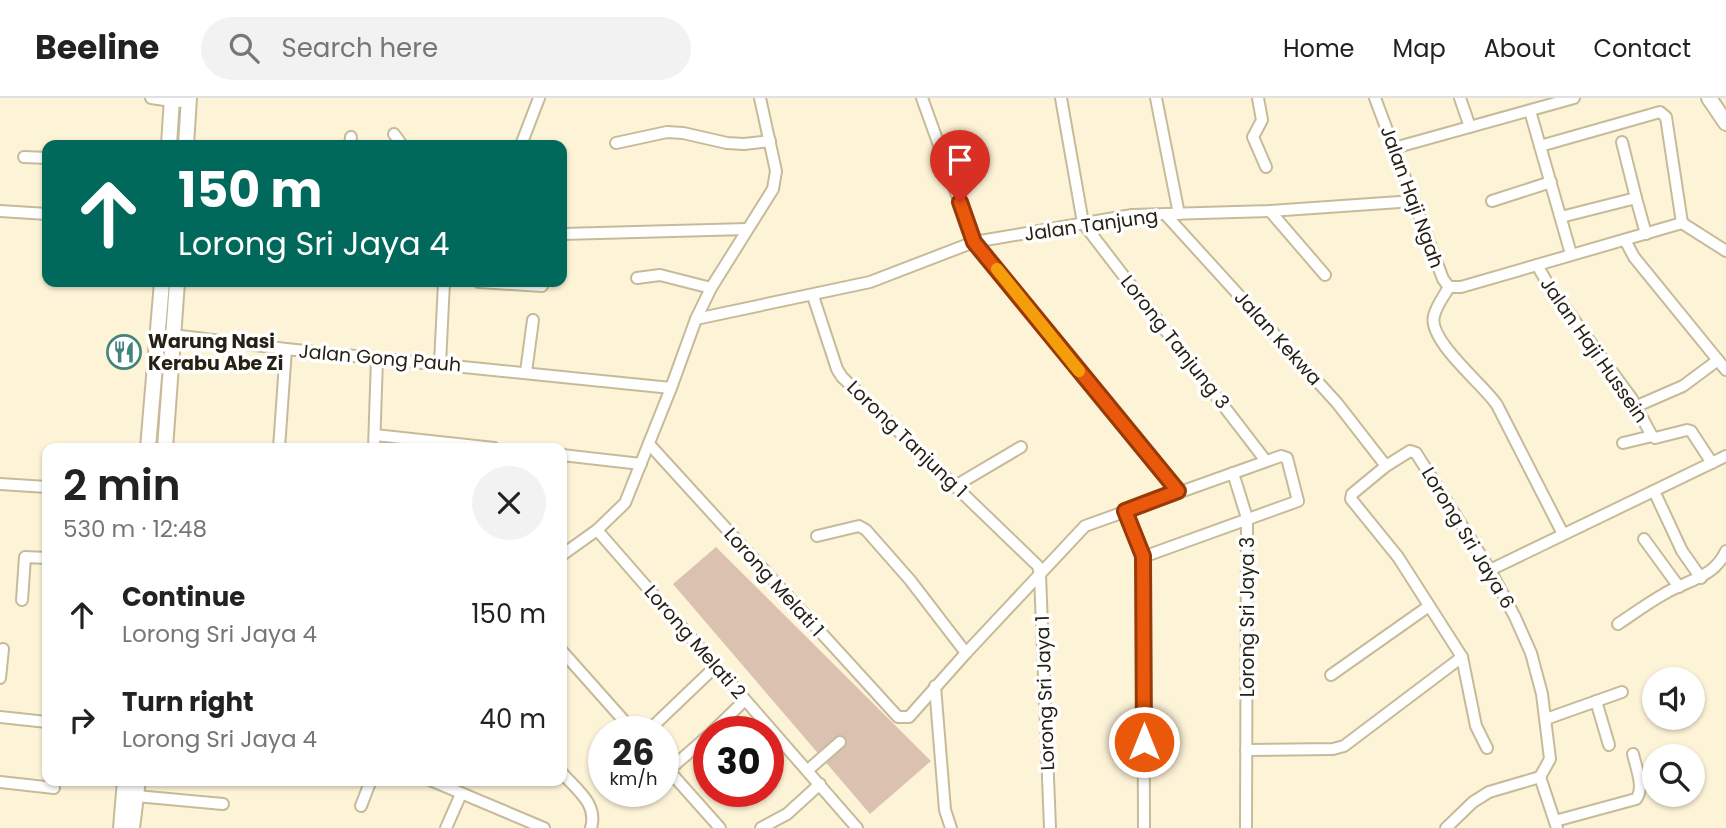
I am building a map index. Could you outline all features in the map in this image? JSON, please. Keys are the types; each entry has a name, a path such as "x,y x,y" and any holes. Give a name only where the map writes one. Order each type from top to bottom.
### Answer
{"main road":[{"path":"169,140 172,99"},
{"path":"186,140 189,101"},
{"path":"1717,106 1726,123"},
{"path":"148,443 162,287"},
{"path":"164,443 170,393 177,287"},
{"path":"121,828 124,786"},
{"path":"132,828 137,786"}],"street":[{"path":"151,98 189,101"},
{"path":"523,140 539,98"},
{"path":"567,551 597,530 625,503 696,319 711,288 767,200 775,180 760,98"},
{"path":"922,98 974,242 1178,491"},
{"path":"1061,98 1083,223"},
{"path":"1156,98 1179,214"},
{"path":"1258,98 1262,122 1253,137 1266,167"},
{"name":"Jalan Haji Ngah","path":"1375,98 1443,279 1444,296 1461,286 1540,271 1571,254 1628,246 1646,234 1682,223"},
{"path":"1460,98 1470,127"},
{"path":"1394,148 1574,98"},
{"path":"1530,111 1571,254"},
{"path":"1540,146 1660,112 1666,117 1682,223 1726,251"},
{"path":"616,143 667,132 744,144 770,142"},
{"path":"394,134 398,140"},
{"path":"1622,142 1646,234"},
{"path":"24,157 42,158"},
{"path":"1492,201 1551,182"},
{"path":"1561,217 1636,198"},
{"name":"Jalan Tanjung","path":"696,319 813,296 885,277 974,242 1083,223 1132,215 1270,211 1414,201"},
{"path":"0,211 42,214"},
{"path":"1270,211 1325,275"},
{"name":"Jalan Kekwa","path":"1165,214 1337,403 1386,466"},
{"name":"Lorong Tanjung 3","path":"1083,223 1266,461"},
{"path":"567,234 747,229"},
{"path":"1628,246 1726,370"},
{"name":"Jalan Haji Hussein","path":"1540,271 1637,406 1652,436"},
{"path":"637,278 660,275 711,288"},
{"path":"440,364 444,287"},
{"name":"Lorong Tanjung 1","path":"813,296 842,377 1034,560"},
{"path":"1444,296 1434,316 1434,326 1455,361 1485,389 1497,405 1563,534"},
{"path":"526,372 533,320"},
{"name":"Jalan Gong Pauh","path":"173,335 377,359 671,388"},
{"path":"279,443 286,349"},
{"path":"374,443 377,359"},
{"path":"1637,406 1683,386 1718,360"},
{"path":"1623,443 1691,431 1712,463"},
{"path":"375,435 448,443"},
{"name":"Lorong Melati 1","path":"649,444 901,718 909,717 935,686"},
{"path":"955,486 1021,447"},
{"name":"Lorong Sri Jaya 6","path":"1487,748 1476,726 1462,657 1388,544 1351,499 1352,494 1386,466 1410,451 1416,453 1490,570 1516,617 1531,653 1546,719 1550,759 1540,777"},
{"path":"567,456 641,464"},
{"path":"951,828 945,810 935,686 1080,530 1093,522 1281,456 1287,458 1298,501 1247,518 1233,473"},
{"path":"1490,570 1726,456"},
{"path":"0,484 42,487"},
{"path":"1654,491 1682,551 1701,578"},
{"path":"1125,511 1143,556 1144,828"},
{"name":"Lorong Sri Jaya 3","path":"1143,556 1247,518 1246,828"},
{"path":"817,536 859,526 866,530 910,580 966,653"},
{"name":"Lorong Melati 2","path":"597,530 820,784 848,823 858,828"},
{"path":"1644,539 1679,587"},
{"path":"1618,624 1667,592 1701,578 1719,563 1726,551"},
{"path":"22,600 25,557 42,558"},
{"name":"Lorong Sri Jaya 1","path":"1034,560 1040,575 1050,828"},
{"path":"1331,675 1429,606"},
{"path":"0,678 3,649"},
{"path":"567,657 620,716"},
{"path":"1246,750 1333,749 1345,746 1462,657"},
{"path":"664,716 716,666"},
{"path":"1546,719 1622,692"},
{"path":"729,716 745,700"},
{"path":"1596,701 1609,745"},
{"path":"0,717 42,721"},
{"path":"808,770 840,742"},
{"path":"679,757 693,747"},
{"path":"1446,828 1473,802 1489,792 1540,777 1556,824 1636,799 1640,786 1633,754"},
{"path":"567,778 591,806 594,818 591,828"},
{"path":"0,782 54,788"},
{"path":"679,782 720,828"},
{"path":"761,828 787,814 820,784"},
{"path":"361,806 369,786"},
{"path":"443,786 544,828"},
{"path":"446,828 461,794"},
{"path":"135,796 223,804"},
{"path":"787,814 790,828"}],"shaded area":[{"path":"716,547 931,761 870,814 673,584"}],"slow traffic":[{"path":"997,269 1079,371"}],"place":[{"name":"Warung Nasi Kerabu Abe Zi","path":"124,352"}],"route":[{"path":"960,202 974,242 1178,491 1125,511 1143,556 1144,742"}]}
